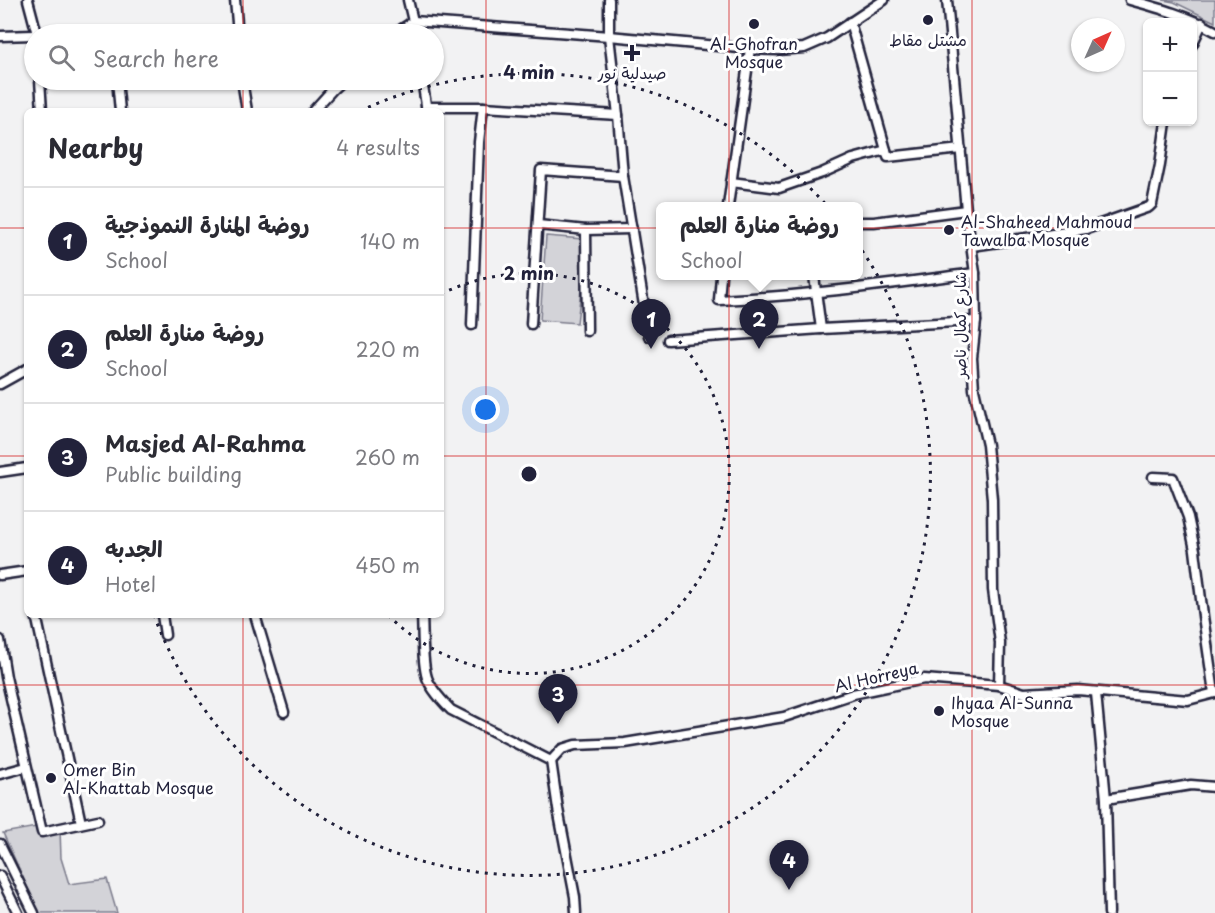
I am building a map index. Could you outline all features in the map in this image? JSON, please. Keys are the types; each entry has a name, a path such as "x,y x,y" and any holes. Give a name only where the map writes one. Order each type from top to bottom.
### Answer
{"street":[{"path":"28,0 33,24"},
{"path":"235,0 237,24"},
{"path":"408,0 414,24"},
{"path":"609,0 609,36 623,176 649,336"},
{"path":"409,24 414,21 778,50 804,48 826,38 884,0"},
{"name":"شارع كمال ناصر","path":"947,0 966,210 975,273 976,321 972,358 974,389 987,446 992,499 993,590 1000,643 999,685"},
{"path":"1130,0 1172,11 1215,31"},
{"path":"850,22 888,157 961,149"},
{"path":"1197,34 1202,23"},
{"path":"0,36 24,35"},
{"path":"729,202 750,49"},
{"path":"41,90 42,108"},
{"path":"118,90 120,108"},
{"path":"244,90 247,108"},
{"path":"316,108 331,90"},
{"path":"424,90 427,108"},
{"path":"444,108 483,107 618,115"},
{"path":"472,325 483,107"},
{"path":"972,246 1086,229 1149,207 1152,204 1160,165 1165,126"},
{"path":"731,182 779,188 853,159 886,150"},
{"path":"531,324 541,170 623,176"},
{"path":"863,222 966,210"},
{"path":"538,225 586,230 632,229"},
{"path":"586,230 587,331"},
{"path":"720,280 718,300 816,293 975,273"},
{"path":"814,280 820,329"},
{"path":"668,340 976,321"},
{"path":"0,384 24,371"},
{"path":"0,472 24,468"},
{"path":"1153,477 1173,478 1188,517 1195,550 1214,693"},
{"path":"0,575 24,573"},
{"path":"37,618 81,822"},
{"path":"162,618 165,635"},
{"path":"256,618 284,712"},
{"path":"422,618 426,676 446,705 451,710 551,761 576,913"},
{"path":"0,640 6,677 42,832 98,820"},
{"name":"Al Horreya","path":"551,761 562,749 575,745 625,743 784,717 853,694 924,679 999,685 1024,693 1078,690 1188,700 1214,693"},
{"path":"1096,693 1106,799 1109,913"},
{"path":"0,774 26,767"},
{"path":"1106,799 1191,785 1215,787"},
{"path":"0,844 34,913"},
{"path":"0,876 18,913"}],"shaded area":[{"path":"1163,0 1215,0 1215,22 1174,2"},
{"path":"546,236 583,239 582,281 577,323 540,320"},
{"path":"36,827 40,834 60,829 61,858 69,884 107,879 117,913 39,913 3,833"}],"place":[{"name":"مشتل مقاط","path":"928,20"},
{"name":"Al-Ghofran Mosque","path":"754,24"},
{"name":"صيدلية نور","path":"632,53"},
{"name":"Al-Shaheed Mahmoud Tawalba Mosque","path":"949,230"},
{"name":"روضة المنارة النموذجية","path":"651,349"},
{"name":"روضة منارة العلم","path":"759,349"},
{"name":"Ihyaa Al-Sunna Mosque","path":"939,711"},
{"name":"Masjed Al-Rahma","path":"558,724"},
{"name":"Omer Bin Al-Khattab Mosque","path":"51,778"},
{"name":"الجدبه","path":"789,890"}]}
